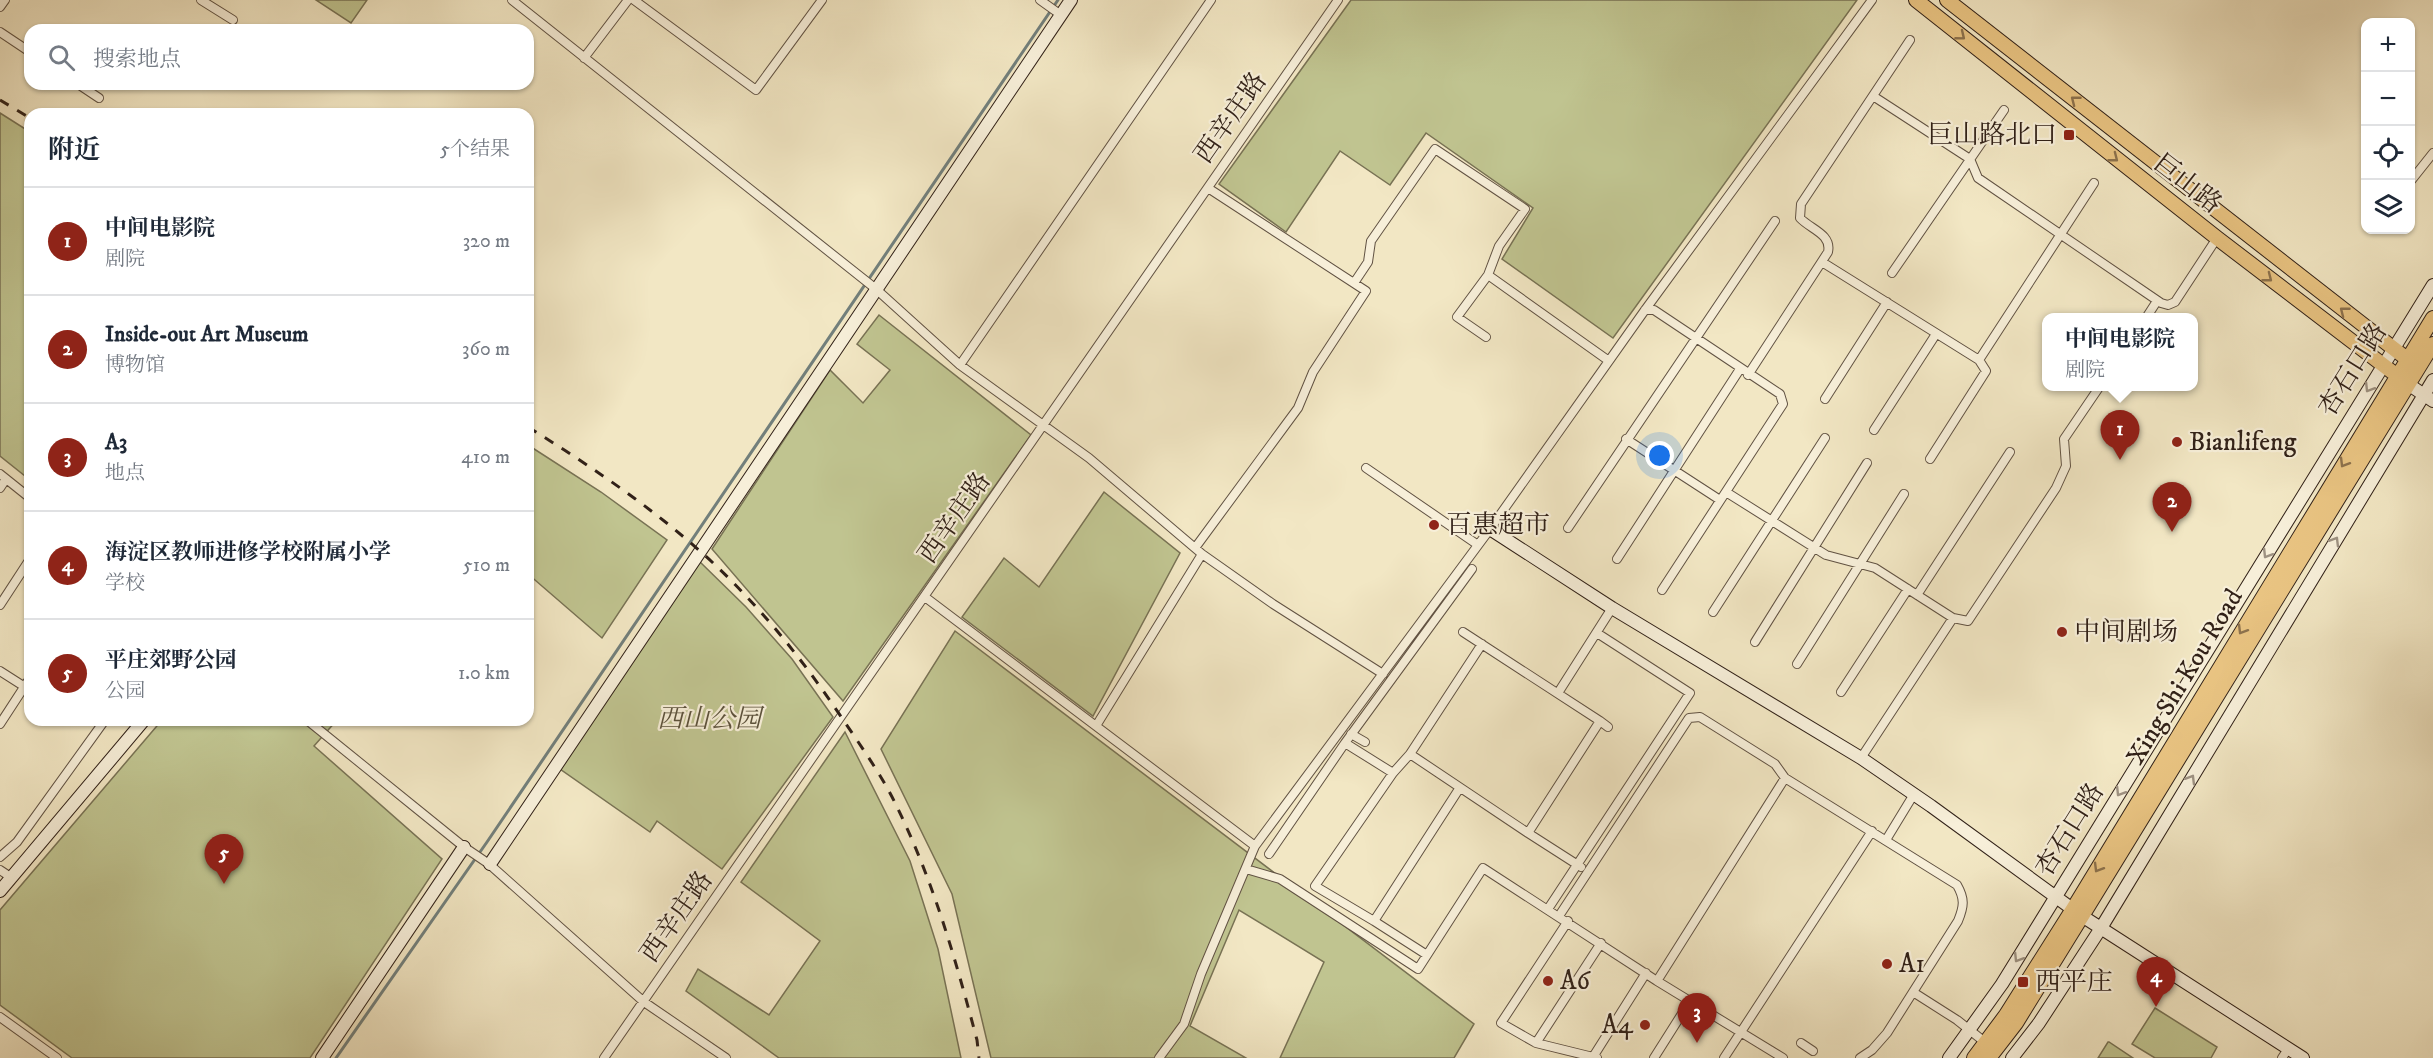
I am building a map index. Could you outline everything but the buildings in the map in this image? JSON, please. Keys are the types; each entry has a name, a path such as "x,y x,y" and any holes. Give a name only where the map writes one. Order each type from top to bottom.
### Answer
{"main road":[{"name":"巨山路","path":"1916,0 2217,238 2403,380"},
{"name":"巨山路","path":"1947,0 2413,364"},
{"name":"Xing Shi Kou Road","path":"1989,1058 2016,1023 2078,913 2413,364 2433,318"},
{"name":"Xing Shi Kou Road","path":"2413,364 2433,344"},
{"name":"Xing Shi Kou Road","path":"1974,1058 2078,913"}],"street":[{"path":"0,7 5,0"},
{"path":"201,0 233,20"},
{"path":"512,0 876,289 960,365 1089,458 1195,548 1272,604 1383,674"},
{"path":"584,58 627,0"},
{"path":"634,0 756,90 763,84 822,0"},
{"path":"1040,0 1061,15"},
{"path":"489,864 1071,0"},
{"path":"960,365 1211,0"},
{"name":"西辛庄路","path":"604,1058 1338,0"},
{"path":"1160,1058 1184,1024 1201,974 1255,846 1490,529 1645,310 1872,0"},
{"path":"0,32 24,48"},
{"path":"1749,375 1828,252 1828,241 1800,218 1799,208 1910,40"},
{"path":"87,90 99,98"},
{"path":"1873,96 1970,159 1978,178 2157,301 2168,305 2175,302 2217,238"},
{"path":"1892,273 2004,110"},
{"path":"1354,283 1368,261 1371,241 1436,149 1525,209 1499,246 1488,275 1457,317 1486,337"},
{"path":"2412,180 2433,153"},
{"path":"1979,360 2094,183"},
{"path":"1195,548 1234,491 1298,408 1313,372 1366,291 1208,188"},
{"path":"1568,528 1775,221"},
{"path":"1822,262 1979,360 1986,371 1930,459"},
{"path":"1488,275 1609,361"},
{"name":"杏石口路","path":"1949,1058 2002,984 2433,285"},
{"path":"2149,313 2157,301"},
{"path":"1825,399 1887,303"},
{"path":"1645,310 1654,310 1694,339 1780,394 1783,404 1662,590"},
{"path":"1874,430 1936,334"},
{"name":"巨山路","path":"2413,364 2433,380"},
{"path":"1617,559 1740,369"},
{"name":"巨山路","path":"2403,380 2428,398"},
{"path":"2012,1058 2039,1023 2102,928 2233,708 2428,398 2433,380"},
{"path":"1626,439 1723,496 1771,521 1826,555 1875,568 1953,618 1968,621 2056,488 2066,466 2064,439 2097,391"},
{"path":"1713,612 1825,438"},
{"path":"1917,595 2010,452"},
{"path":"1755,642 1867,463"},
{"path":"1366,468 1478,545"},
{"path":"0,488 3,477 24,493"},
{"path":"1797,664 1904,494"},
{"path":"1490,529 1612,608 1861,758 2078,913 2285,1053 2302,1058"},
{"path":"1096,726 1203,554"},
{"path":"0,605 24,568"},
{"path":"1269,854 1351,734 1472,569"},
{"path":"1841,692 1908,590"},
{"path":"925,597 1255,846"},
{"path":"1558,693 1612,608"},
{"path":"1861,758 1953,618"},
{"path":"1463,632 1608,727"},
{"path":"1548,909 1690,693 1597,633"},
{"path":"1427,955 1316,886 1393,773 1410,754 1482,644"},
{"path":"0,671 24,686"},
{"path":"0,724 24,688"},
{"path":"2213,689 2233,708"},
{"path":"1559,916 1689,718 1700,717 1775,764 1785,778 1957,885 1964,900 1958,921 1887,1033 1872,1050 1860,1058"},
{"path":"1528,833 1600,721"},
{"path":"0,857 17,842 101,726"},
{"path":"0,891 139,726"},
{"path":"314,726 489,864 644,1002 726,1058"},
{"path":"1351,734 1365,742"},
{"path":"1345,743 1393,773"},
{"path":"1410,754 1459,789 1588,872"},
{"path":"1657,981 1785,778"},
{"path":"1374,921 1459,789"},
{"path":"1886,840 1914,794"},
{"path":"1724,1058 1872,831"},
{"path":"322,1058 465,847"},
{"path":"1246,869 1280,879 1418,969 1483,868 1568,921 1657,981 1783,1058"},
{"path":"0,870 12,878"},
{"path":"1568,921 1501,1023 1536,1043 1595,1057 1646,973"},
{"path":"1536,1043 1601,943"},
{"path":"1913,992 1970,1029 1986,1043"},
{"path":"1654,1058 1690,1001"},
{"path":"0,1017 57,1058"},
{"path":"1801,1043 1813,1051"}],"green space":[{"path":"316,0 367,0 351,23"},
{"path":"1351,0 1857,0 1613,338 1502,259 1533,208 1426,133 1390,185 1340,151 1286,232 1219,184"},
{"path":"0,113 24,128 24,475 0,456"},
{"path":"879,315 1031,435 843,701 712,549 830,370 863,403 890,370 857,344"},
{"path":"534,449 601,492 667,540 602,638 534,579"},
{"path":"1104,492 1180,553 1093,716 962,617 1004,558 1039,587"},
{"name":"西山公园","path":"698,560 746,607 792,659 833,717 722,869 657,821 650,832 560,769"},
{"path":"955,631 1474,1024 1454,1058 1280,1058 1324,962 1239,910 1190,1026 1246,1058 991,1058 952,894 881,749"},
{"path":"157,726 332,726 314,746 442,859 310,1058 72,1058 0,1005 0,910"},
{"path":"845,732 910,861 938,949 961,1058 779,1058 686,991 698,969 769,1015 820,941 741,882"},
{"path":"2155,1008 2217,1047 2211,1058 2155,1058 2132,1044"},
{"path":"2109,1042 2133,1058 2098,1058"}],"waterway":[{"path":"336,1058 487,842 1058,0"}],"railway":[{"path":"0,100 24,114"},
{"path":"534,431 643,504 697,548 760,611 823,690 893,798 923,865 952,952 977,1040 979,1058"}],"place":[{"name":"巨山路北口","path":"2069,135"},
{"name":"Bianlifeng","path":"2177,442"},
{"name":"中间电影院","path":"2120,460"},
{"name":"百惠超市","path":"1434,525"},
{"name":"Inside-out Art Museum","path":"2172,532"},
{"name":"中间剧场","path":"2062,632"},
{"name":"平庄郊野公园","path":"224,884"},
{"name":"A1","path":"1887,964"},
{"name":"A6","path":"1548,981"},
{"name":"西平庄","path":"2023,982"},
{"name":"海淀区教师进修学校附属小学","path":"2156,1007"},
{"name":"A4","path":"1645,1025"},
{"name":"A3","path":"1697,1043"}]}
